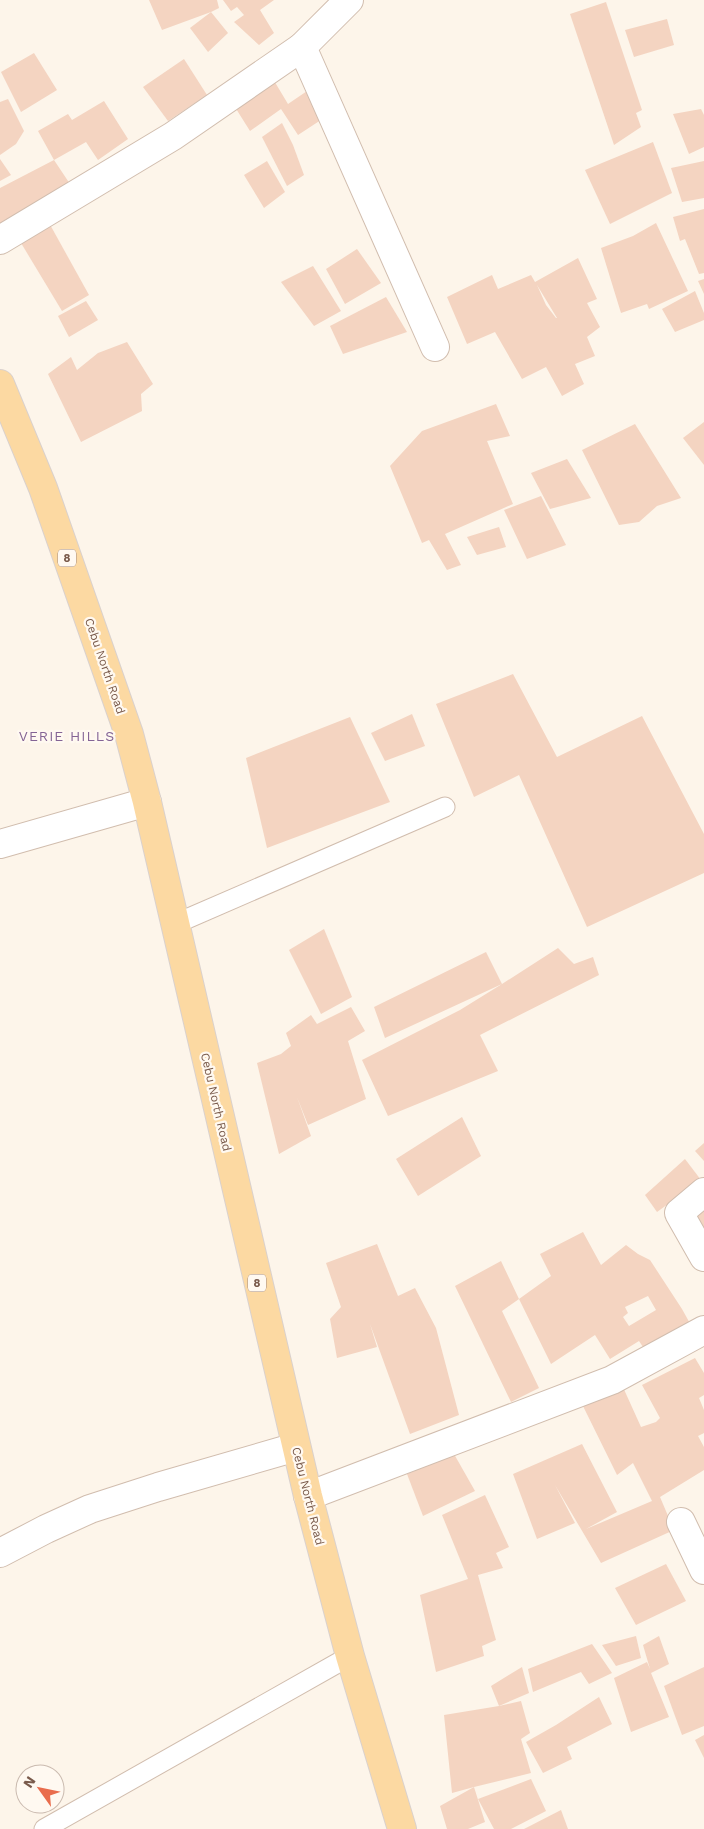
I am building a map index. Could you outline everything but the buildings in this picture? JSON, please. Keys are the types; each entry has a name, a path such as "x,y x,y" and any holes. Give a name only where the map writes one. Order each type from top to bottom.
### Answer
{"main road":[{"name":"Cebu North Road","path":"0,384 43,488 129,734 147,802 308,1496 350,1656 402,1829"}],"street":[{"path":"0,240 173,136 302,47 349,0"},
{"path":"302,47 435,347"},
{"path":"0,844 147,802"},
{"path":"704,1192 679,1213 704,1257"},
{"path":"308,1496 612,1380 704,1330"},
{"path":"0,1554 46,1528 90,1509 296,1447"},
{"path":"681,1522 704,1570"}],"lane":[{"path":"175,924 445,806"},
{"path":"44,1829 350,1656"}],"district":[{"name":"VERIE HILLS","path":"67,736"}]}
